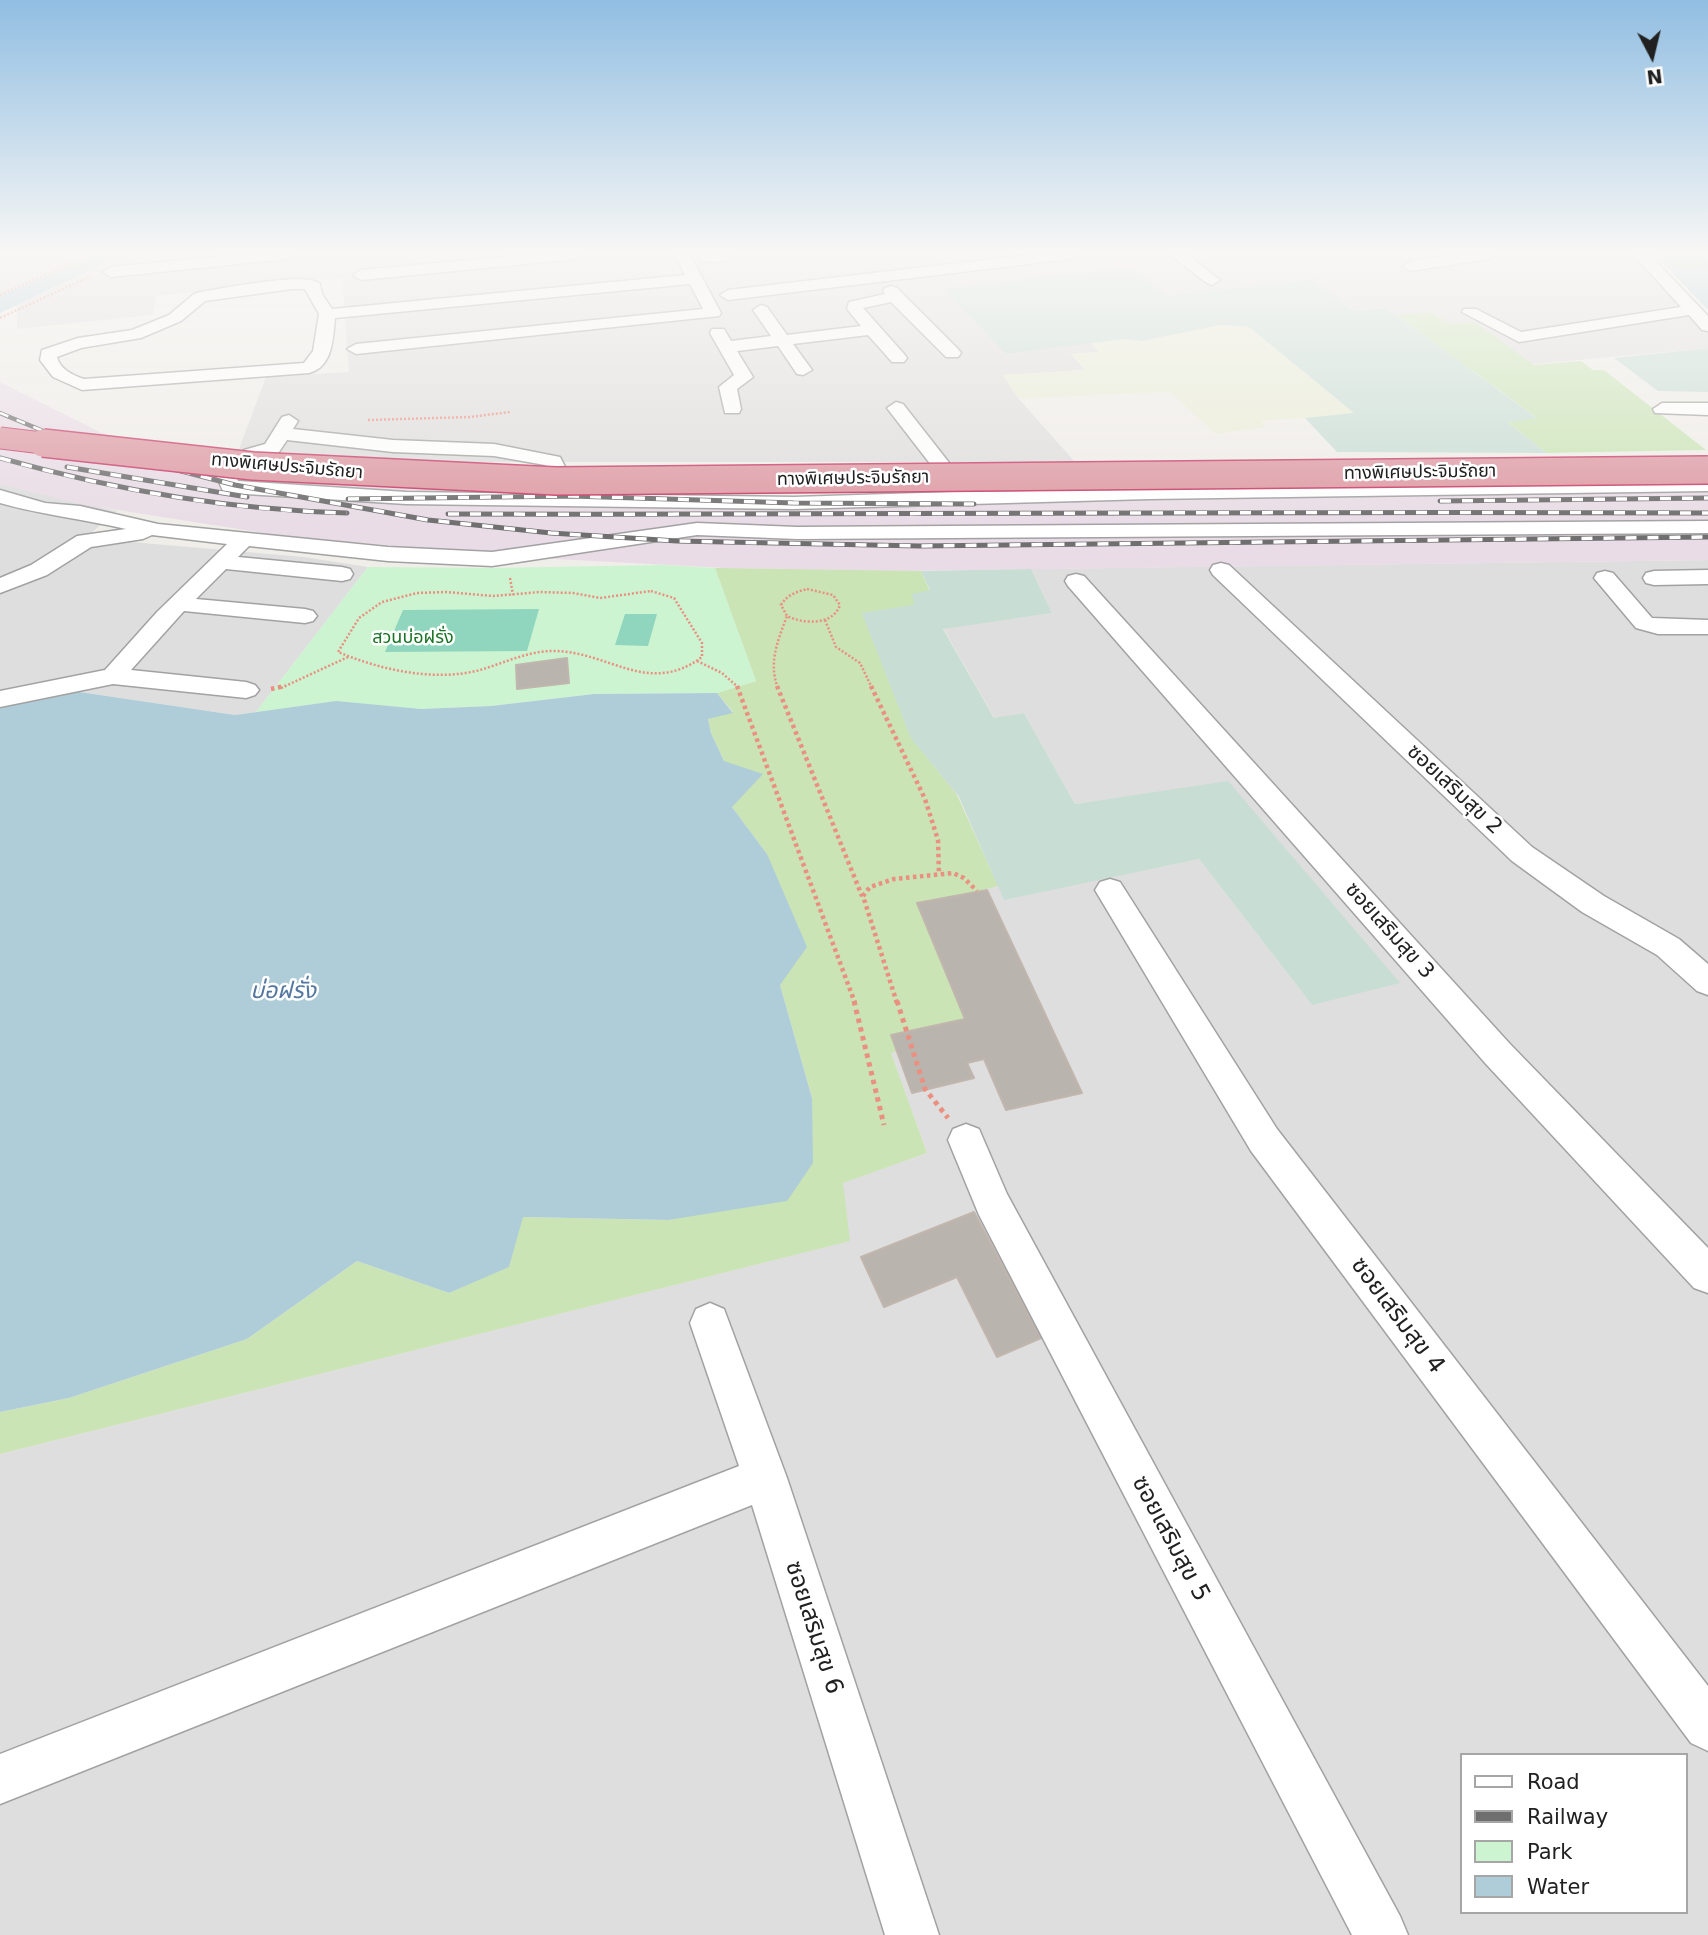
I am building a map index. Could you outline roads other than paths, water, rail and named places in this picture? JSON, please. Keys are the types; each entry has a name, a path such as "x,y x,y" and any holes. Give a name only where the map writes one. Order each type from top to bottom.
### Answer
{"highway":[{"name":"ทางพิเศษประจิมรัถยา","path":"0,438 253,466 556,481 1708,470"},
{"name":"ทางพิเศษประจิมรัถยา","path":"0,462 273,486 590,498 1708,486"}],"street":[{"path":"75,345 48,354 47,359 51,367 69,380 82,385 309,368 317,363 322,345"},
{"path":"356,349 393,345"},
{"path":"732,409 728,387 744,377 726,347 742,345"},
{"path":"785,345 803,370"},
{"path":"887,345 898,358"},
{"path":"944,345 952,353"},
{"path":"896,408 966,497"},
{"path":"1662,409 1708,409"},
{"path":"573,502 553,461 494,450 393,446 286,428 272,448 251,454 225,473 230,486 372,497 573,502 794,503 966,497 1708,486"},
{"path":"2,498 43,509 80,512 158,530 388,554 492,559 696,529 797,533 1708,527"},
{"path":"0,586 39,570 85,541 158,530"},
{"path":"113,676 172,611 244,539"},
{"path":"221,562 342,574"},
{"name":"ซอยเสริมสุข 2","path":"1221,570 1522,854 1593,904 1668,947 1708,982"},
{"path":"1654,579 1708,577"},
{"path":"1605,578 1644,623 1658,627 1708,627"},
{"name":"ซอยเสริมสุข 3","path":"1076,581 1498,1054 1708,1275"},
{"path":"172,611 298,624"},
{"path":"0,699 113,676 246,690"},
{"name":"ซอยเสริมสุข 4","path":"1110,890 1264,1140 1708,1726"},
{"name":"ซอยเสริมสุข 5","path":"966,1140 992,1203 1381,1935"},
{"name":"ซอยเสริมสุข 6","path":"710,1324 765,1478 912,1935"},
{"path":"0,1779 765,1478"}],"water":[{"name":"บ่อฝรั่ง","path":"73,691 235,715 336,701 421,709 491,706 594,694 717,693 733,713 708,719 711,733 724,761 763,774 732,807 767,854 807,947 780,985 812,1098 813,1163 787,1201 668,1220 523,1217 509,1267 449,1293 357,1261 247,1339 69,1398 0,1412 0,707"}],"railway":[{"path":"0,413 77,445"},
{"path":"73,443 235,485 428,520 551,533 677,541 920,546 1708,537"},
{"path":"0,458 86,480 215,503 347,513"},
{"path":"67,467 247,497"},
{"path":"348,499 572,496 794,503 974,504"},
{"path":"1440,501 1708,498"},
{"path":"448,514 1708,513"}],"park label":[{"name":"สวนบ่อฝรั่ง","path":"413,638"}]}
